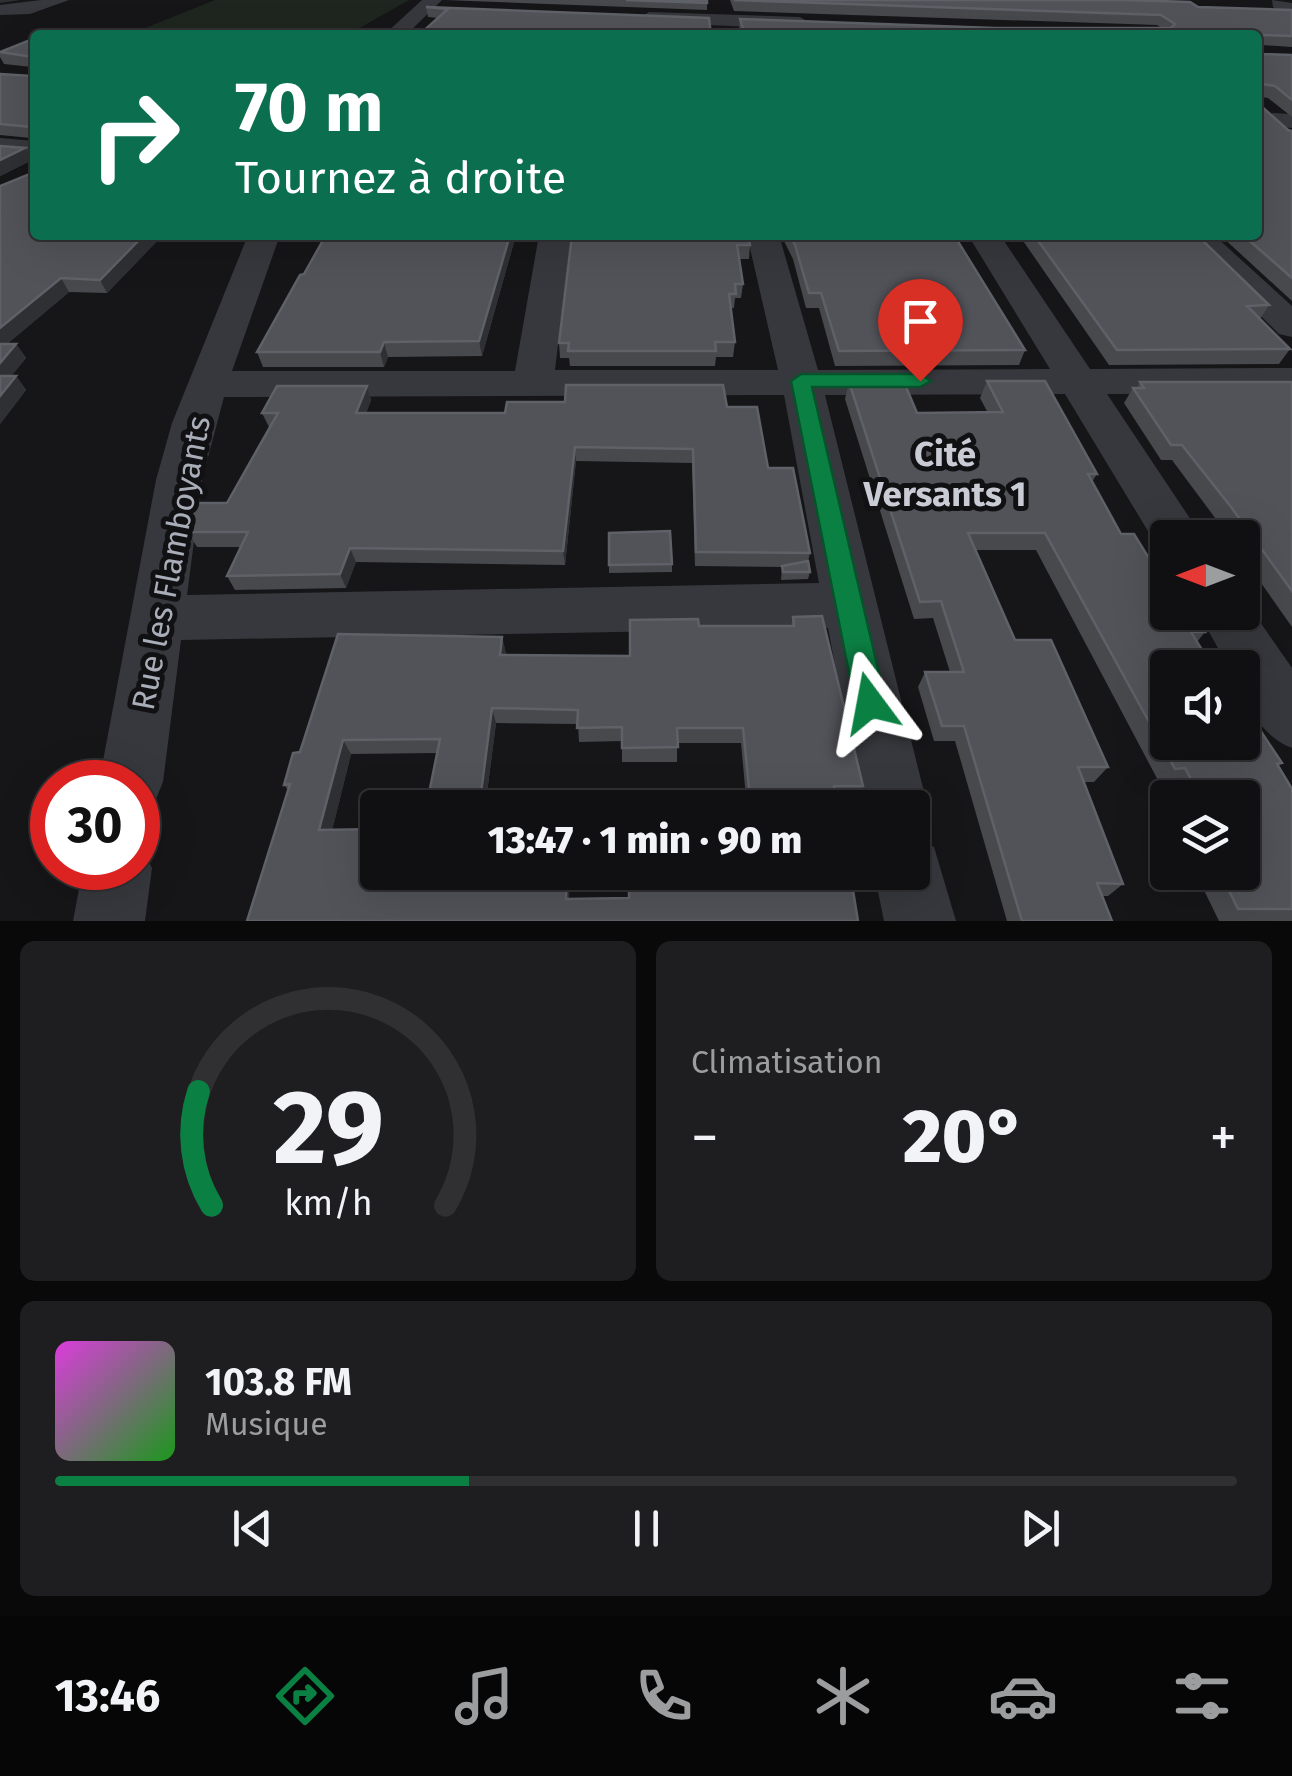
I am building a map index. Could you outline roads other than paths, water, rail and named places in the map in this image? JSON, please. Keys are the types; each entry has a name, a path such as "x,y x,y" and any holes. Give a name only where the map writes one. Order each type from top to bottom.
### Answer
{"street":[{"path":"0,10 30,9 60,0"},
{"path":"399,30 428,4 459,10"},
{"path":"626,17 823,24"},
{"path":"0,146 30,149"},
{"name":"Rue les Flamboyants","path":"135,760 180,480 207,384 262,240"},
{"path":"534,384 554,240"},
{"path":"764,240 801,381 891,790"},
{"path":"987,240 1167,520"},
{"path":"1200,240 1292,326"},
{"path":"207,384 1292,381"},
{"path":"158,618 847,604"},
{"path":"1236,630 1292,720"},
{"path":"109,921 114,890"},
{"path":"913,890 920,921"}],"district":[{"name":"Cité Versants 1","path":"945,474"}]}
